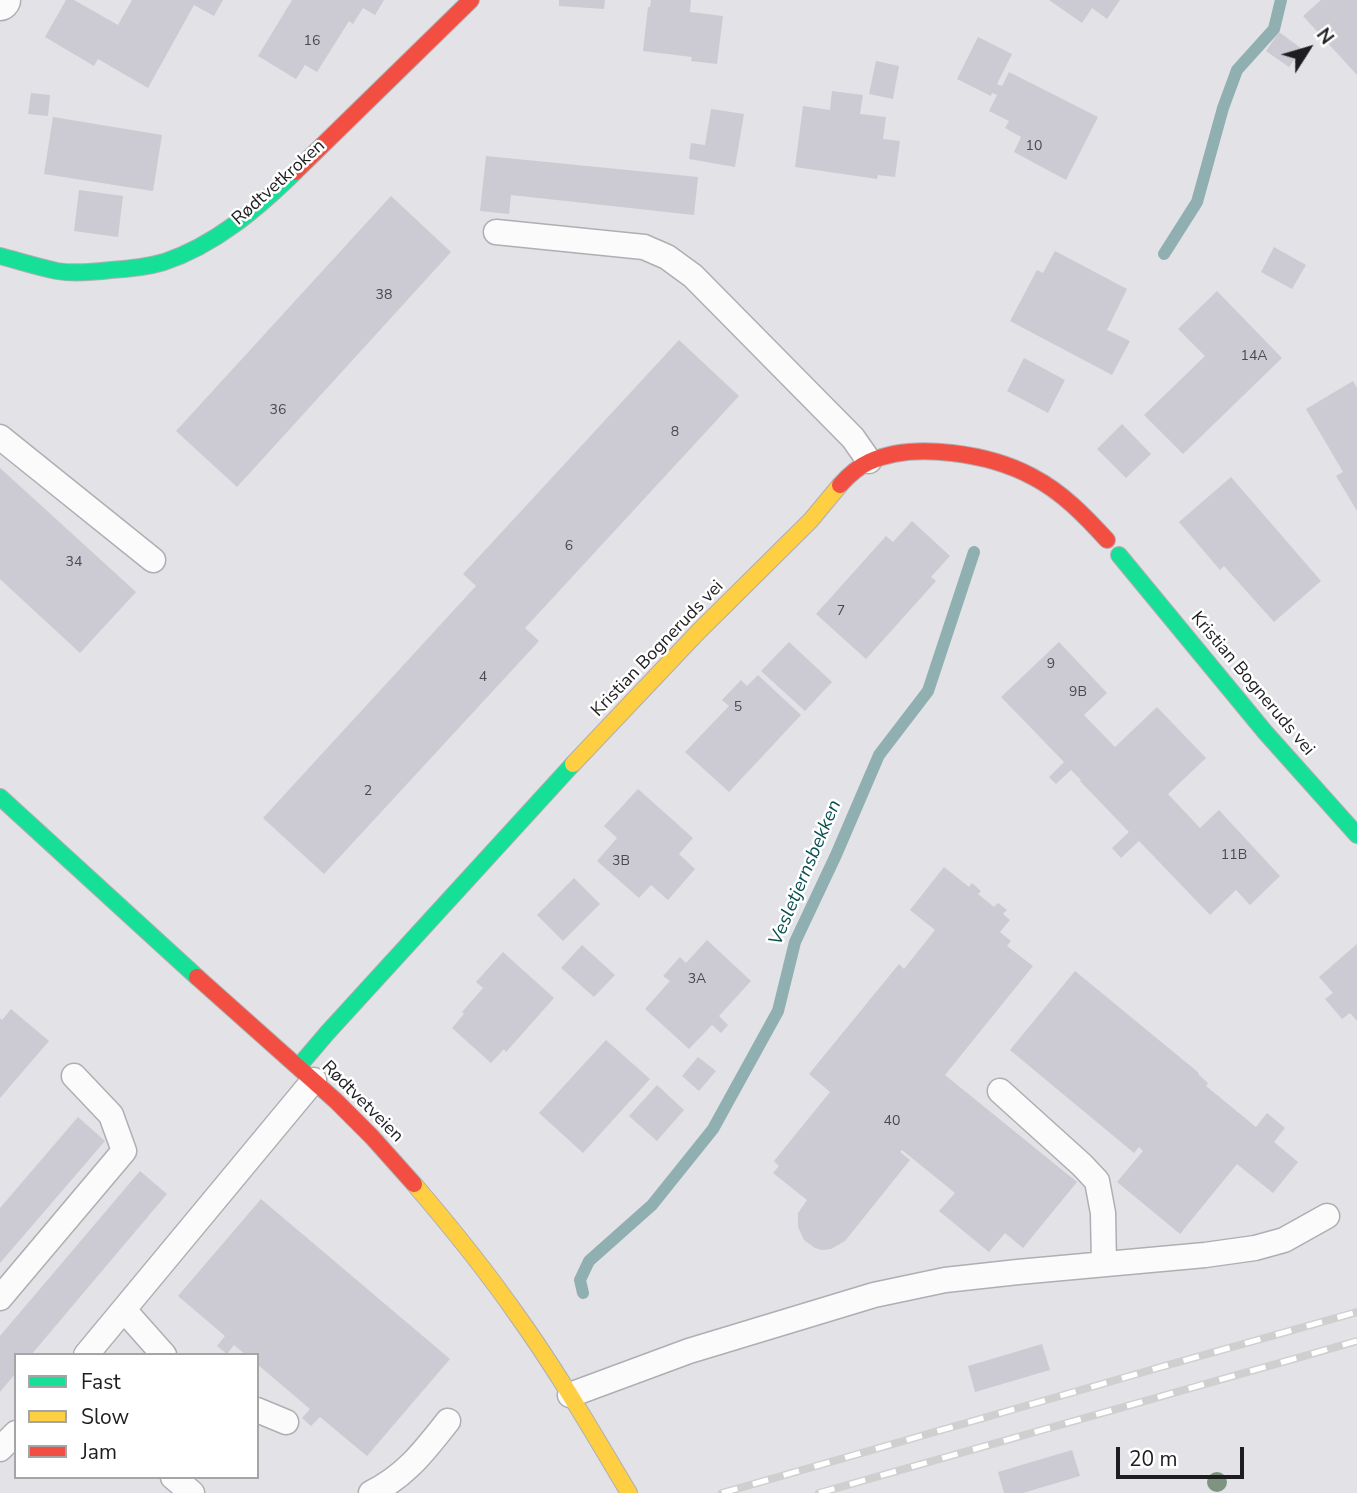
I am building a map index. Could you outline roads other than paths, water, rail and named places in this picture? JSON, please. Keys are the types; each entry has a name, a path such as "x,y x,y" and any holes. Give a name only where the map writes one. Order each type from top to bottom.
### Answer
{"street":[{"name":"Rødtvetkroken","path":"0,256 59,271 88,272 161,263 194,250 225,231 267,199 471,0"},
{"name":"Kristian Bogneruds vei","path":"306,1073 337,1022 688,642 812,519 847,476 869,461 899,453 925,452 961,454 1009,465 1034,477 1057,493 1086,517 1107,540"},
{"name":"Kristian Bogneruds vei","path":"1119,555 1266,732 1357,835"},
{"name":"Rødtvetveien","path":"0,797 224,1002 306,1073 372,1137 421,1192 517,1314 629,1493"}],"lane":[{"path":"496,232 643,247 667,257 703,286 853,438 869,461"},
{"path":"0,437 153,560"},
{"path":"88,1353 124,1310 306,1073"},
{"path":"0,1298 124,1152 111,1115 74,1076"},
{"path":"1000,1091 1097,1181 1103,1213 1104,1264"},
{"path":"570,1395 701,1347 874,1295 945,1280 1255,1248 1284,1240 1327,1216"},
{"path":"124,1310 162,1353"},
{"path":"259,1411 286,1422"},
{"path":"372,1493 416,1461 448,1420"},
{"path":"0,1450 14,1435"},
{"path":"175,1479 192,1493"}],"waterway":[{"name":"Vesletjernsbekken","path":"1164,254 1197,202 1223,108 1237,70 1274,29 1281,0"},
{"name":"Vesletjernsbekken","path":"583,1293 580,1280 589,1261 652,1205 713,1129 778,1011 795,942 879,755 928,691 974,552"}],"railway":[{"path":"722,1493 1357,1312"},
{"path":"819,1493 1357,1341"}]}
